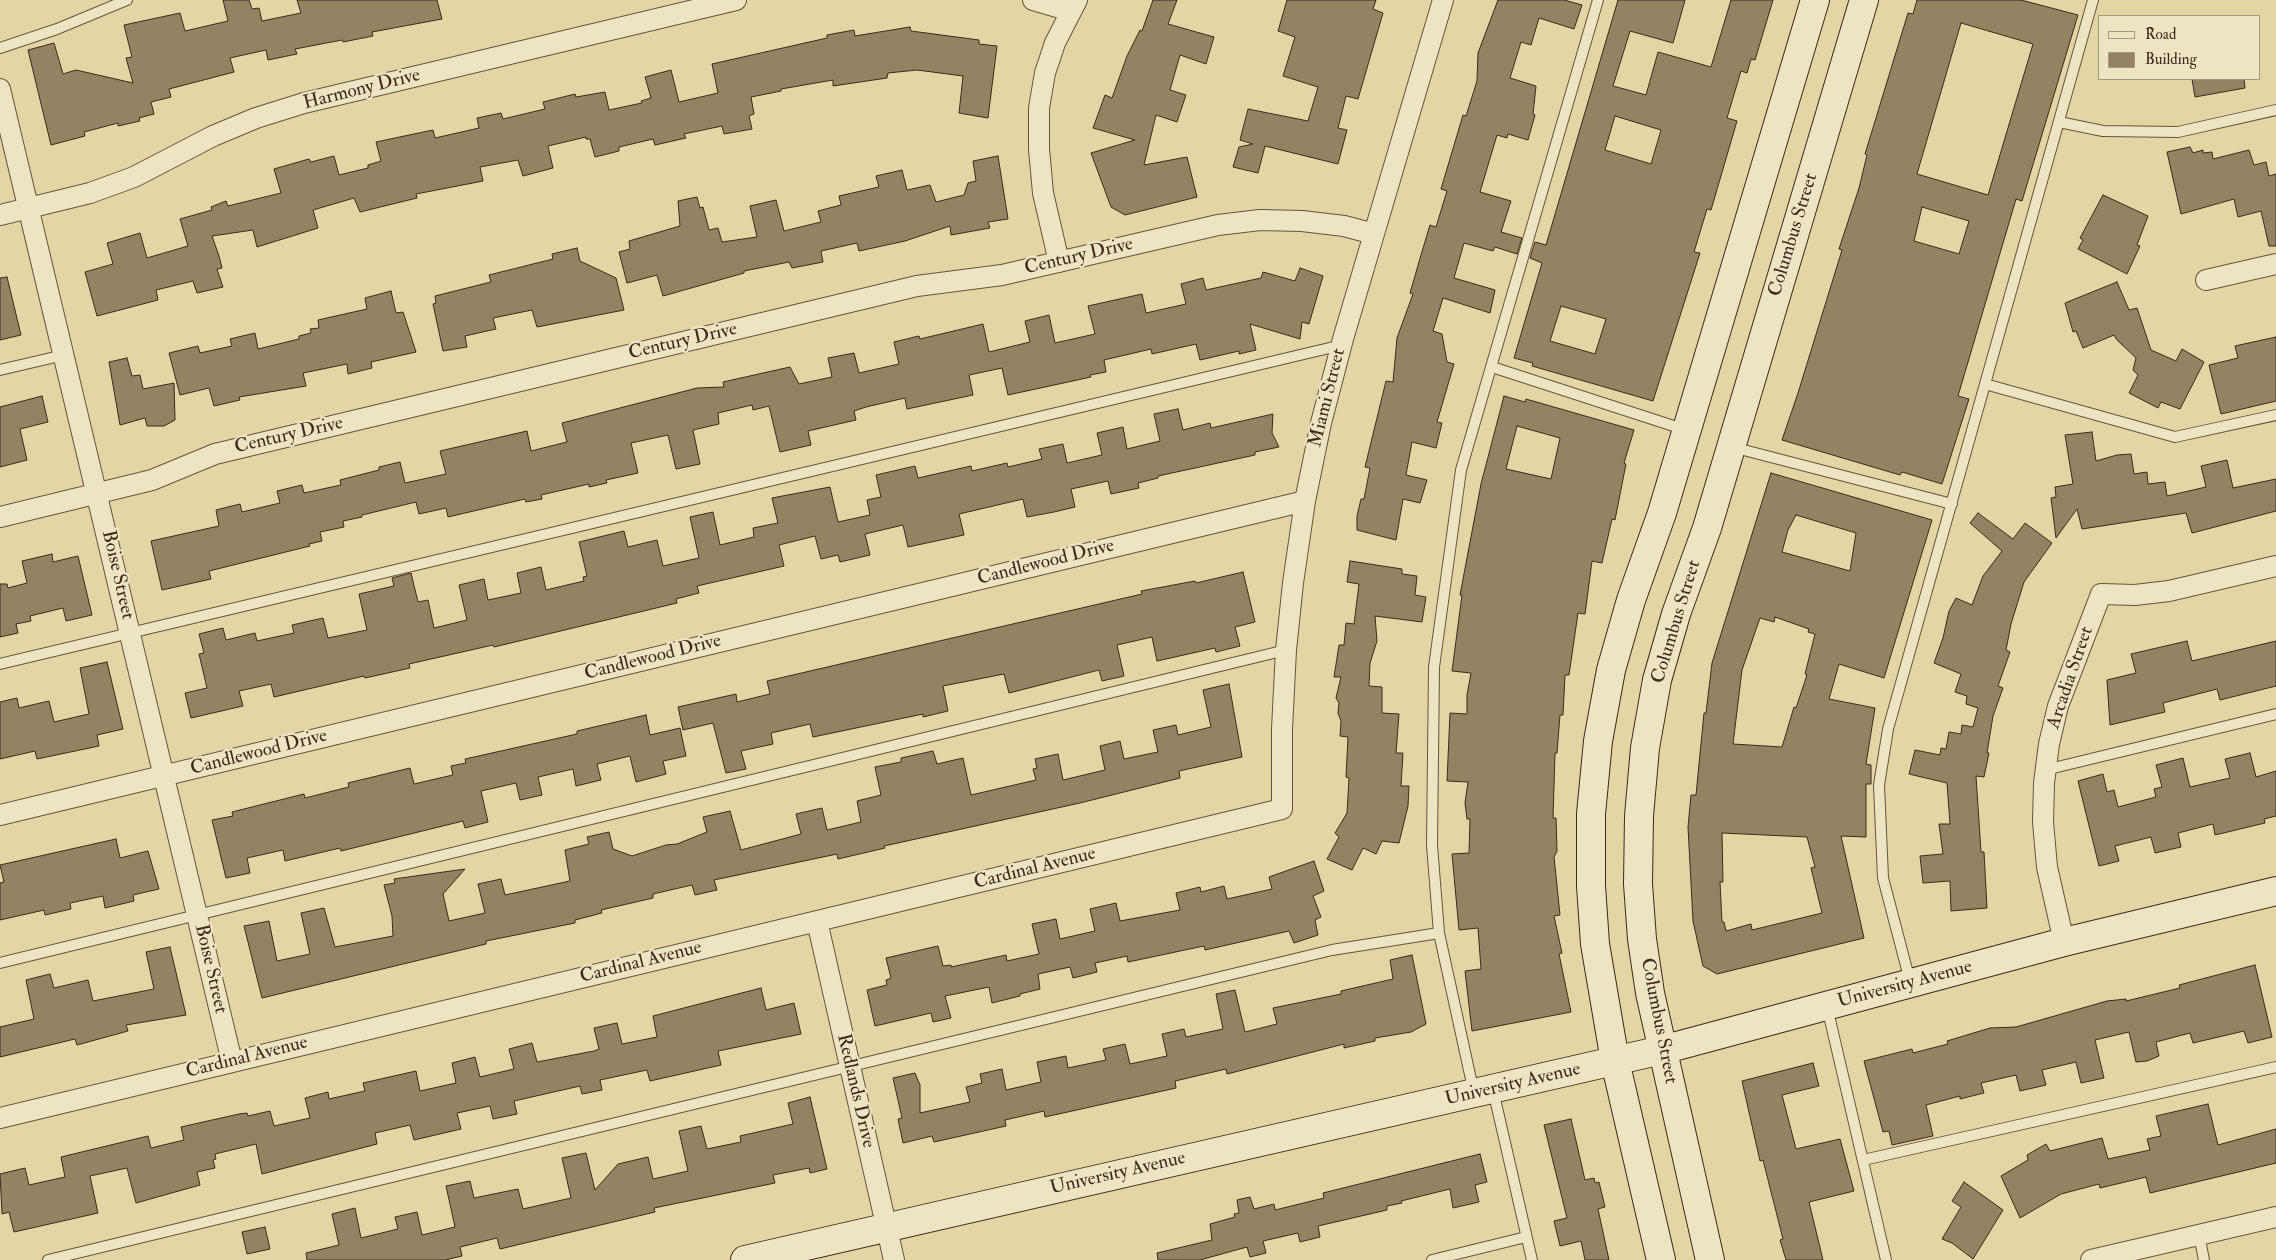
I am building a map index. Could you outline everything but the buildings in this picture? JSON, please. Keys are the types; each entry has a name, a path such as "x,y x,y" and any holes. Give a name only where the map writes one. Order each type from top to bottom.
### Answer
{"main road":[{"path":"1661,1260 1615,1062 1595,944 1591,886 1591,814 1598,741 1611,670 1631,600 1662,513 1815,0"},
{"name":"Columbus Street","path":"1710,1260 1662,1050 1650,993 1642,939 1638,884 1639,816 1645,748 1657,680 1676,614 1707,528 1864,0"},
{"name":"University Avenue","path":"745,1260 886,1226 1615,1062 2064,942 2276,890"}],"street":[{"name":"Harmony Drive","path":"0,215 90,193 134,177 213,136 256,118 304,103 736,0"},
{"path":"1033,0 1074,6 1055,43 1045,73 1039,108 1038,149 1043,193 1059,262"},
{"name":"Miami Street","path":"1282,809 1282,730 1286,650 1292,583 1305,501 1321,423 1342,345 1443,0"},
{"name":"Boise Street","path":"0,89 232,1062"},
{"name":"Century Drive","path":"0,518 152,480 225,452 917,286 1002,275 1218,225 1260,220 1302,221 1344,226 1374,234"},
{"path":"2206,280 2276,264"},
{"name":"Candlewood Drive","path":"0,815 1305,501"},
{"name":"Arcadia Street","path":"2064,942 2047,867 2043,822 2045,770 2058,706 2101,594 2136,595 2169,591 2276,566"},
{"name":"Cardinal Avenue","path":"0,1118 1282,809"},
{"name":"Redlands Drive","path":"817,921 894,1260"},
{"path":"2091,1260 2276,1217"}],"lane":[{"path":"0,48 57,29 127,0"},
{"path":"1532,1260 1439,933 1432,845 1434,667 1461,470 1598,0"},
{"path":"1911,983 1883,878 1879,785 1888,729 2093,0"},
{"path":"2059,122 2103,131 2178,132 2276,110"},
{"path":"0,664 1342,345"},
{"path":"0,370 64,355"},
{"path":"1492,366 1687,430"},
{"path":"1985,384 2175,437 2276,415"},
{"path":"1731,447 1952,504"},
{"path":"0,963 1286,650"},
{"path":"2045,770 2276,714"},
{"path":"48,1260 849,1066 1061,1017 1332,950 1439,933"},
{"path":"1827,1006 1886,1260"},
{"path":"1863,1160 2276,1067"},
{"path":"2198,1235 2204,1260"},
{"path":"1432,1260 1526,1237"}]}
